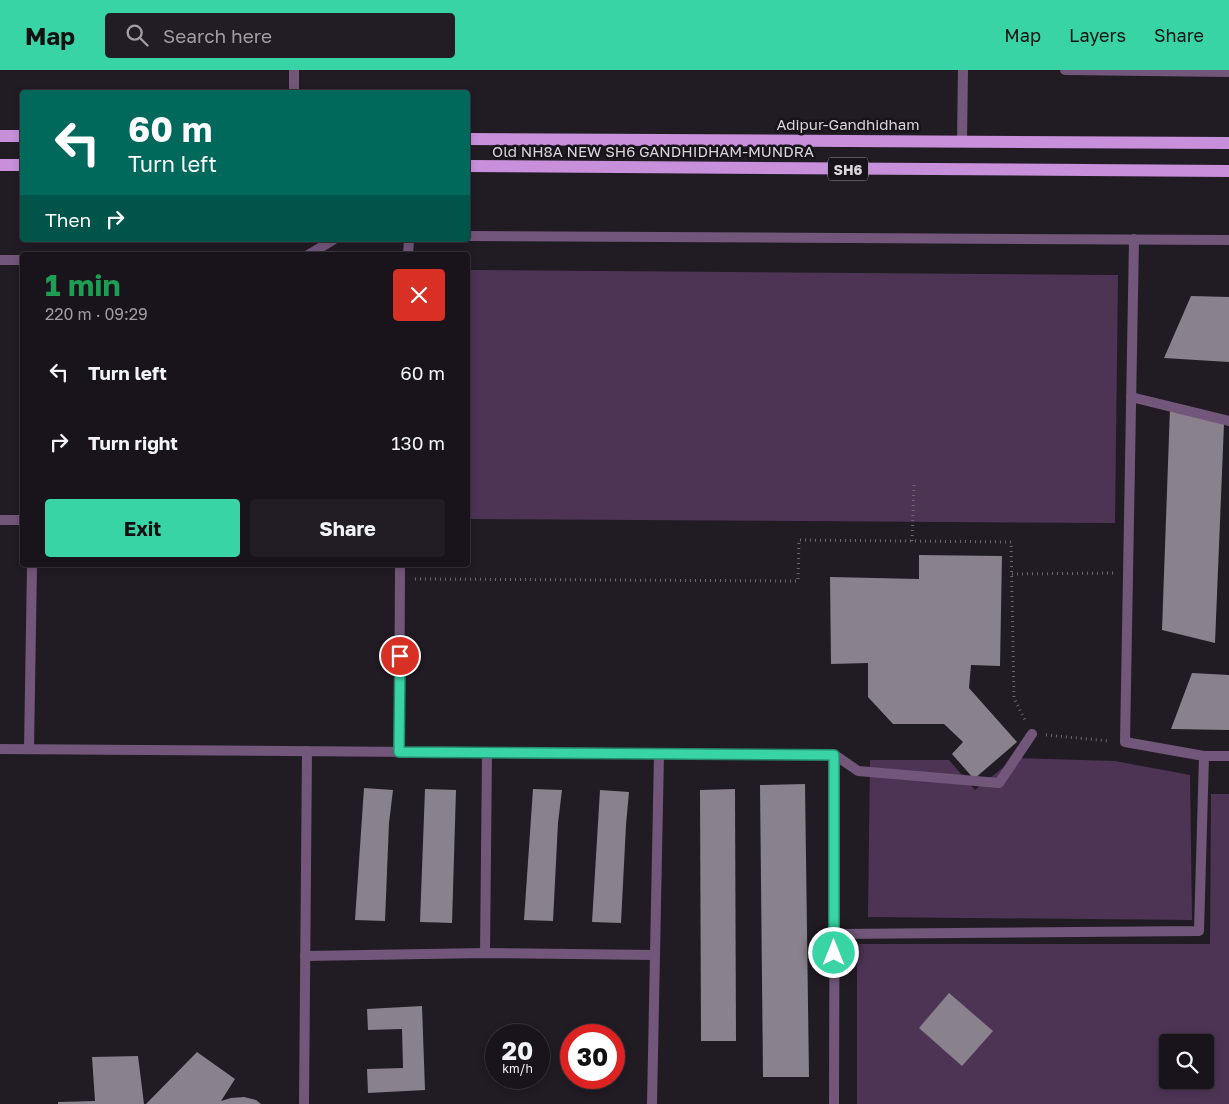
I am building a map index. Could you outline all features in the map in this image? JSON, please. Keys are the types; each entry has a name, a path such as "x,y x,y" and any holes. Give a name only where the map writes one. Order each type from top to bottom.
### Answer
{"main road":[{"path":"0,136 20,136"},
{"name":"Adipur-Gandhidham","path":"470,139 1229,143"},
{"path":"0,165 20,165"},
{"name":"Old NH8A NEW SH6 GANDHIDHAM-MUNDRA","path":"470,166 1229,171"}],"street":[{"path":"294,70 294,90"},
{"path":"962,141 963,70"},
{"path":"1065,70 1229,72"},
{"path":"470,236 1229,240"},
{"path":"1134,239 1125,742 1204,756 1229,756"},
{"path":"313,252 330,242"},
{"path":"0,260 20,260"},
{"path":"1131,397 1229,421"},
{"path":"0,520 20,520"},
{"path":"29,749 32,567"},
{"path":"399,752 400,567"},
{"path":"0,749 834,755 858,771 999,783 1032,734"},
{"path":"304,1104 307,751"},
{"path":"485,953 487,753"},
{"path":"652,1104 659,754"},
{"path":"834,755 834,1104"},
{"path":"834,934 1199,931 1204,756"},
{"path":"305,956 485,953 655,955"}],"path":[{"path":"912,541 914,484"},
{"path":"400,579 798,582 799,540 1011,542 1014,698 1032,734 1125,742"},
{"path":"1012,574 1128,573"}],"shaded area":[{"path":"470,270 1118,275 1115,523 470,519"},
{"path":"1015,758 1115,761 1190,775 1192,920 868,917 870,760 949,760 975,790"},
{"path":"1211,794 1229,794 1229,1104 857,1104 857,944 1210,944"}],"building":[{"path":"1191,296 1229,297 1229,362 1164,358"},
{"path":"1170,408 1224,424 1215,643 1162,630"},
{"path":"919,555 1002,556 1000,666 971,665 969,688 1017,742 974,779 952,754 963,742 944,724 893,724 868,697 868,663 831,664 830,577 919,579"},
{"path":"1192,673 1229,675 1229,730 1171,729"},
{"path":"805,784 809,1077 763,1077 760,785"},
{"path":"364,788 393,790 389,823 385,921 355,920"},
{"path":"425,789 456,790 452,923 420,922"},
{"path":"533,789 562,790 558,823 553,921 524,920"},
{"path":"735,789 736,1041 701,1041 700,790"},
{"path":"600,790 629,792 621,923 592,922"},
{"path":"949,993 993,1031 962,1066 919,1028"},
{"path":"422,1006 425,1090 368,1093 367,1069 403,1068 402,1029 368,1030 367,1009"},
{"path":"197,1052 235,1079 221,1101 244,1097 256,1100 261,1104 146,1104"},
{"path":"138,1056 144,1104 58,1104 58,1102 95,1101 92,1057"}],"route":[{"path":"400,656 399,752 834,755 834,953"}]}
